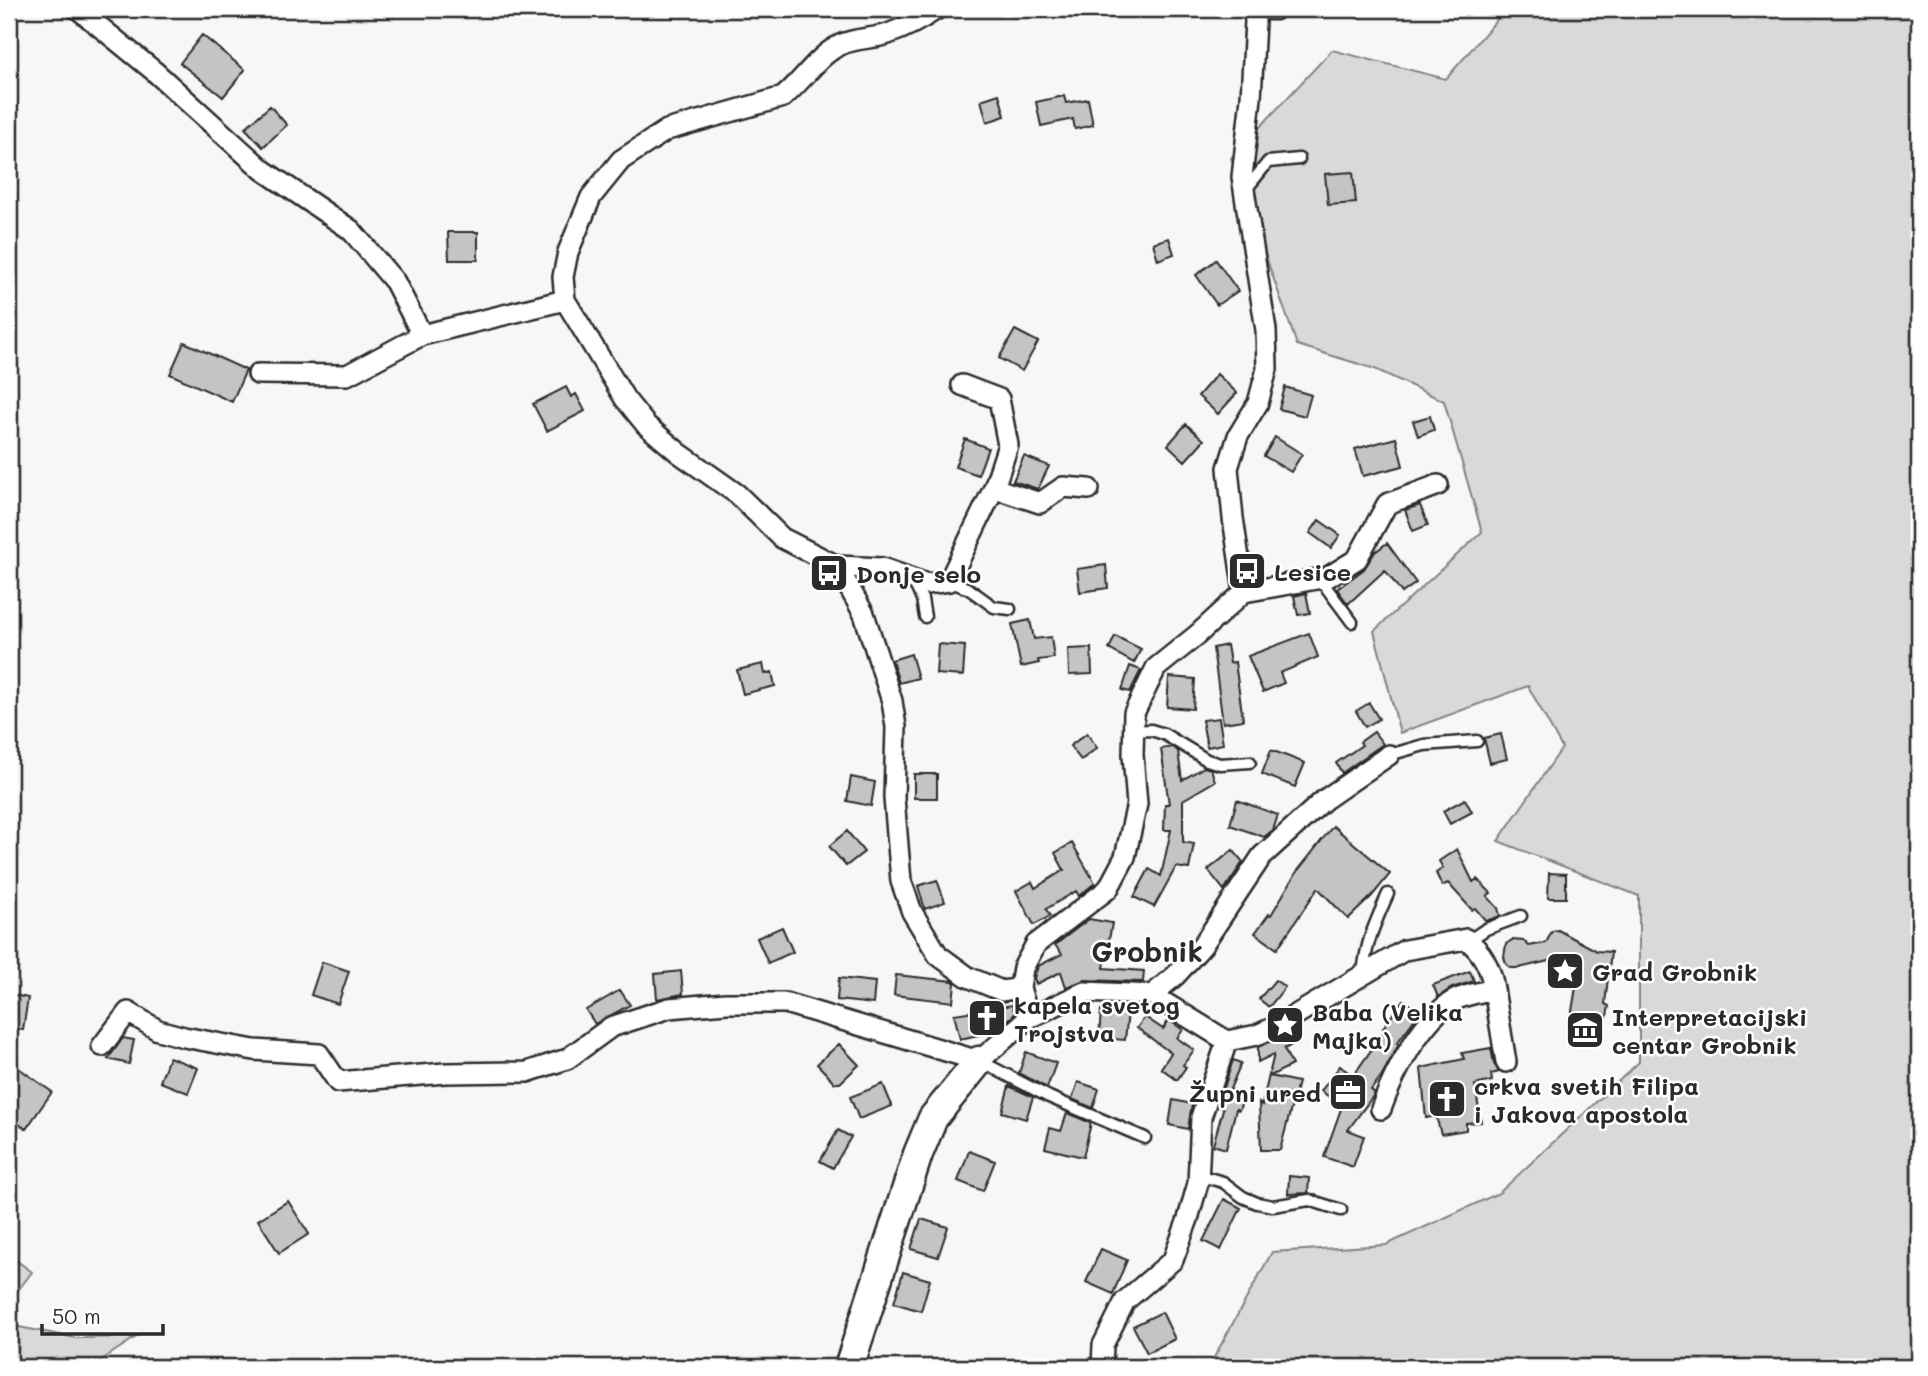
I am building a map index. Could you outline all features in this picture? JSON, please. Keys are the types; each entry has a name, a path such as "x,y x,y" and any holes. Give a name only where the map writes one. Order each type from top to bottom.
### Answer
{"main road":[{"path":"849,1367 918,1154 933,1118 979,1061"}],"street":[{"path":"78,9 154,71 263,170 351,230 395,282 422,335"},
{"path":"937,9 887,34 841,45 828,53 783,97 667,130 621,160 591,197 568,251 563,277 565,300 625,399 646,425 679,453 737,494 782,538 837,566 881,568 927,584 949,582 994,488 1007,445 999,399 962,385"},
{"path":"1244,592 1228,468 1238,436 1258,403 1267,369 1266,330 1242,177 1251,98 1253,11"},
{"path":"258,374 347,376 422,335 565,300"},
{"path":"1030,1018 1020,988 1023,968 1036,944 1108,888 1125,858 1137,804 1134,713 1156,668 1244,592 1328,577 1357,559 1387,504 1438,485"},
{"path":"994,488 1040,503 1063,487 1088,489"},
{"path":"837,566 864,614 892,701 897,727 894,799 901,881 912,912 938,955 968,977 1002,991 1020,988"},
{"path":"1152,995 1176,975 1202,946 1262,856 1324,800 1389,755"},
{"path":"102,1045 128,1012 158,1030 184,1037 254,1050 319,1054 338,1082 445,1073 527,1072 567,1059 611,1027 669,1008 726,1003 785,1003 979,1061 1030,1018 1084,992 1152,995 1227,1041 1257,1035 1277,1026 1405,950 1448,940 1468,941 1482,955 1491,970 1506,1062"},
{"path":"1381,1110 1391,1080 1414,1042 1438,1013 1457,999 1494,989"},
{"path":"1102,1367 1103,1345 1125,1301 1173,1260 1188,1219 1198,1175 1201,1117 1227,1041"}],"lane":[{"path":"1253,11 1276,14 1285,9"},
{"path":"1244,193 1268,162 1299,159"},
{"path":"911,579 922,599 925,617"},
{"path":"1320,579 1352,622"},
{"path":"949,582 969,589 994,607 1010,609"},
{"path":"1133,731 1151,730 1164,734 1198,755 1220,764 1250,762"},
{"path":"1389,755 1424,746 1477,741"},
{"path":"1363,976 1364,954 1372,926 1388,894"},
{"path":"1468,941 1486,929 1521,916"},
{"path":"979,1061 1049,1097 1145,1138"},
{"path":"1198,1175 1223,1182 1243,1197 1257,1203 1273,1206 1309,1200 1341,1210"}],"shaded area":[{"path":"1506,9 1919,9 1919,1367 1205,1367 1211,1363 1272,1252 1386,1245 1499,1193 1639,1062 1639,896 1498,841 1562,748 1528,686 1400,733 1374,631 1482,532 1444,401 1375,369 1297,345 1231,158 1332,50 1446,79"},
{"path":"9,1255 32,1272 9,1302"},
{"path":"9,1314 14,1326 76,1338 136,1337 91,1367 9,1367"}],"building":[{"path":"202,35 245,70 223,97 180,63"},
{"path":"999,94 1005,116 987,122 981,100"},
{"path":"1064,96 1066,103 1088,99 1093,125 1075,129 1073,119 1041,126 1036,102"},
{"path":"270,106 287,125 263,147 245,128"},
{"path":"1353,172 1356,203 1328,205 1325,174"},
{"path":"448,232 478,232 478,260 449,260"},
{"path":"1169,238 1174,254 1158,260 1153,243"},
{"path":"1216,260 1238,291 1217,305 1196,275"},
{"path":"1015,330 1038,342 1022,371 999,358"},
{"path":"184,342 246,370 232,402 170,374"},
{"path":"1217,374 1237,393 1218,414 1198,396"},
{"path":"566,387 571,397 576,394 585,411 547,431 533,404"},
{"path":"1285,387 1311,395 1305,416 1279,409"},
{"path":"1430,416 1434,430 1418,436 1413,421"},
{"path":"1186,424 1204,440 1185,461 1168,445"},
{"path":"1275,437 1302,454 1291,472 1264,456"},
{"path":"1396,438 1403,466 1363,476 1355,449"},
{"path":"965,439 988,448 978,475 955,467"},
{"path":"1024,456 1049,466 1038,489 1013,481"},
{"path":"1420,505 1428,525 1413,531 1405,510"},
{"path":"1319,520 1340,535 1331,548 1310,533"},
{"path":"1387,543 1416,583 1402,593 1385,570 1348,604 1337,589 1364,569 1375,552"},
{"path":"1106,565 1108,588 1080,592 1077,569"},
{"path":"1306,593 1310,613 1298,615 1294,596"},
{"path":"1030,620 1034,639 1051,637 1054,658 1038,660 1039,663 1021,667 1012,624"},
{"path":"1309,633 1318,657 1280,673 1284,683 1263,692 1248,656"},
{"path":"1115,636 1141,649 1134,663 1109,649"},
{"path":"938,644 965,646 963,676 936,674"},
{"path":"1227,645 1230,663 1235,662 1243,720 1223,723 1213,648"},
{"path":"1091,648 1092,674 1069,675 1068,649"},
{"path":"911,654 918,678 899,683 892,660"},
{"path":"763,664 765,674 772,672 775,686 743,694 737,670"},
{"path":"1130,666 1141,670 1130,692 1122,690"},
{"path":"1169,677 1195,679 1193,709 1167,707"},
{"path":"1369,703 1379,719 1365,727 1356,711"},
{"path":"1219,718 1223,744 1207,747 1202,720"},
{"path":"1374,732 1383,744 1342,773 1336,763 1362,745 1360,742"},
{"path":"1087,733 1097,748 1081,760 1070,746"},
{"path":"1501,734 1507,759 1490,763 1484,738"},
{"path":"1172,747 1178,751 1182,780 1204,767 1211,769 1215,781 1183,800 1183,842 1194,844 1189,869 1176,867 1154,907 1134,897 1149,869 1161,876 1171,830 1164,830 1165,804 1169,804 1161,749"},
{"path":"1271,750 1305,763 1295,787 1262,774"},
{"path":"914,774 937,774 937,798 914,798"},
{"path":"851,777 875,782 871,806 847,801"},
{"path":"1465,799 1472,812 1450,824 1443,811"},
{"path":"1237,800 1278,815 1273,830 1264,837 1230,825"},
{"path":"1333,826 1390,874 1348,919 1318,888 1277,949 1255,933 1269,914 1271,915 1296,873"},
{"path":"847,831 864,852 846,866 829,846"},
{"path":"1072,843 1095,883 1079,896 1076,891 1046,909 1050,916 1034,925 1016,891 1032,882 1035,888 1064,870 1055,853"},
{"path":"1457,849 1473,882 1477,879 1491,893 1487,896 1498,908 1500,916 1486,921 1475,908 1472,910 1448,883 1442,886 1436,873 1443,868 1439,861"},
{"path":"1233,850 1243,862 1224,890 1208,870"},
{"path":"1549,873 1566,874 1566,898 1548,898"},
{"path":"937,880 945,902 925,909 918,886"},
{"path":"1089,919 1112,923 1104,968 1144,971 1143,982 1085,980 1066,987 1061,972 1036,984 1034,978 1038,966 1062,954 1055,945"},
{"path":"782,927 793,952 768,963 757,938"},
{"path":"1558,930 1597,951 1611,952 1605,1004 1609,1006 1607,1016 1596,1041 1587,1045 1579,1046 1569,1035 1568,1026 1575,1017 1572,1011 1577,965 1557,959 1511,968 1504,957 1506,944 1512,940 1524,941 1529,946 1546,943 1552,931"},
{"path":"322,962 349,971 338,1004 311,995"},
{"path":"681,971 683,994 657,999 655,974"},
{"path":"1470,971 1474,981 1452,988 1438,997 1433,985"},
{"path":"896,975 953,981 953,1002 894,995"},
{"path":"839,978 875,982 873,1004 837,1000"},
{"path":"1275,980 1285,987 1269,1007 1259,999"},
{"path":"620,990 630,1005 595,1024 586,1010"},
{"path":"9,994 28,998 23,1030 9,1027"},
{"path":"1403,1000 1420,1012 1397,1043 1399,1044 1382,1075 1371,1090 1374,1092 1373,1096 1348,1130 1364,1136 1353,1167 1324,1157 1342,1106 1321,1091 1340,1066 1353,1076"},
{"name":"kapela svetog Trojstva","path":"1012,1005 1015,1014 1001,1026 986,1029 987,1033 960,1039 954,1014"},
{"path":"1101,1010 1128,1012 1125,1040 1099,1038"},
{"path":"1145,1017 1163,1029 1169,1020 1183,1030 1177,1038 1194,1050 1183,1065 1186,1067 1177,1080 1161,1068 1171,1053 1137,1028"},
{"path":"1285,1035 1290,1046 1284,1049 1292,1065 1270,1076 1298,1082 1280,1150 1261,1150 1259,1103 1262,1105 1274,1054 1258,1062 1258,1047"},
{"path":"123,1038 134,1040 129,1064 108,1059"},
{"path":"839,1044 859,1065 840,1083 835,1083 817,1064"},
{"name":"crkva svetih Filipa i Jakova apostola","path":"1491,1048 1494,1064 1499,1072 1491,1074 1492,1081 1475,1085 1481,1122 1466,1123 1466,1130 1441,1134 1436,1116 1426,1118 1421,1068 1464,1059 1462,1053"},
{"path":"1026,1052 1056,1063 1047,1088 1019,1073"},
{"path":"169,1057 198,1068 188,1093 160,1082"},
{"path":"1233,1060 1241,1063 1230,1089 1244,1096 1239,1110 1236,1109 1226,1149 1213,1145 1223,1109 1218,1106"},
{"path":"9,1061 52,1092 26,1129 9,1117"},
{"path":"1078,1082 1099,1089 1093,1108 1072,1099"},
{"path":"883,1084 892,1106 859,1119 850,1097"},
{"path":"1009,1086 1033,1097 1026,1119 1002,1112"},
{"path":"1173,1100 1192,1104 1188,1129 1169,1125"},
{"path":"1067,1113 1091,1123 1083,1157 1045,1148 1050,1128 1061,1131"},
{"path":"838,1130 851,1137 833,1168 820,1161"},
{"path":"969,1151 995,1161 983,1191 958,1181"},
{"path":"1289,1176 1309,1178 1308,1193 1288,1194"},
{"path":"1224,1199 1241,1208 1221,1250 1203,1241"},
{"path":"288,1201 309,1234 279,1253 258,1220"},
{"path":"921,1219 948,1227 938,1257 911,1249"},
{"path":"1101,1249 1127,1260 1113,1294 1086,1282"},
{"path":"903,1272 930,1280 921,1311 894,1303"},
{"path":"1162,1312 1175,1339 1147,1353 1133,1326"}],"place":[{"name":"Lesice","path":"1247,571"},
{"name":"Donje selo","path":"829,573"},
{"name":"Grad Grobnik","path":"1565,971"},
{"name":"kapela svetog Trojstva","path":"987,1018"},
{"name":"Baba (Velika Majka)","path":"1285,1025"},
{"name":"Interpretacijski centar Grobnik","path":"1585,1030"},
{"name":"Župni ured","path":"1348,1092"},
{"name":"crkva svetih Filipa i Jakova apostola","path":"1447,1099"}],"district":[{"name":"Grobnik","path":"1147,951"}]}
